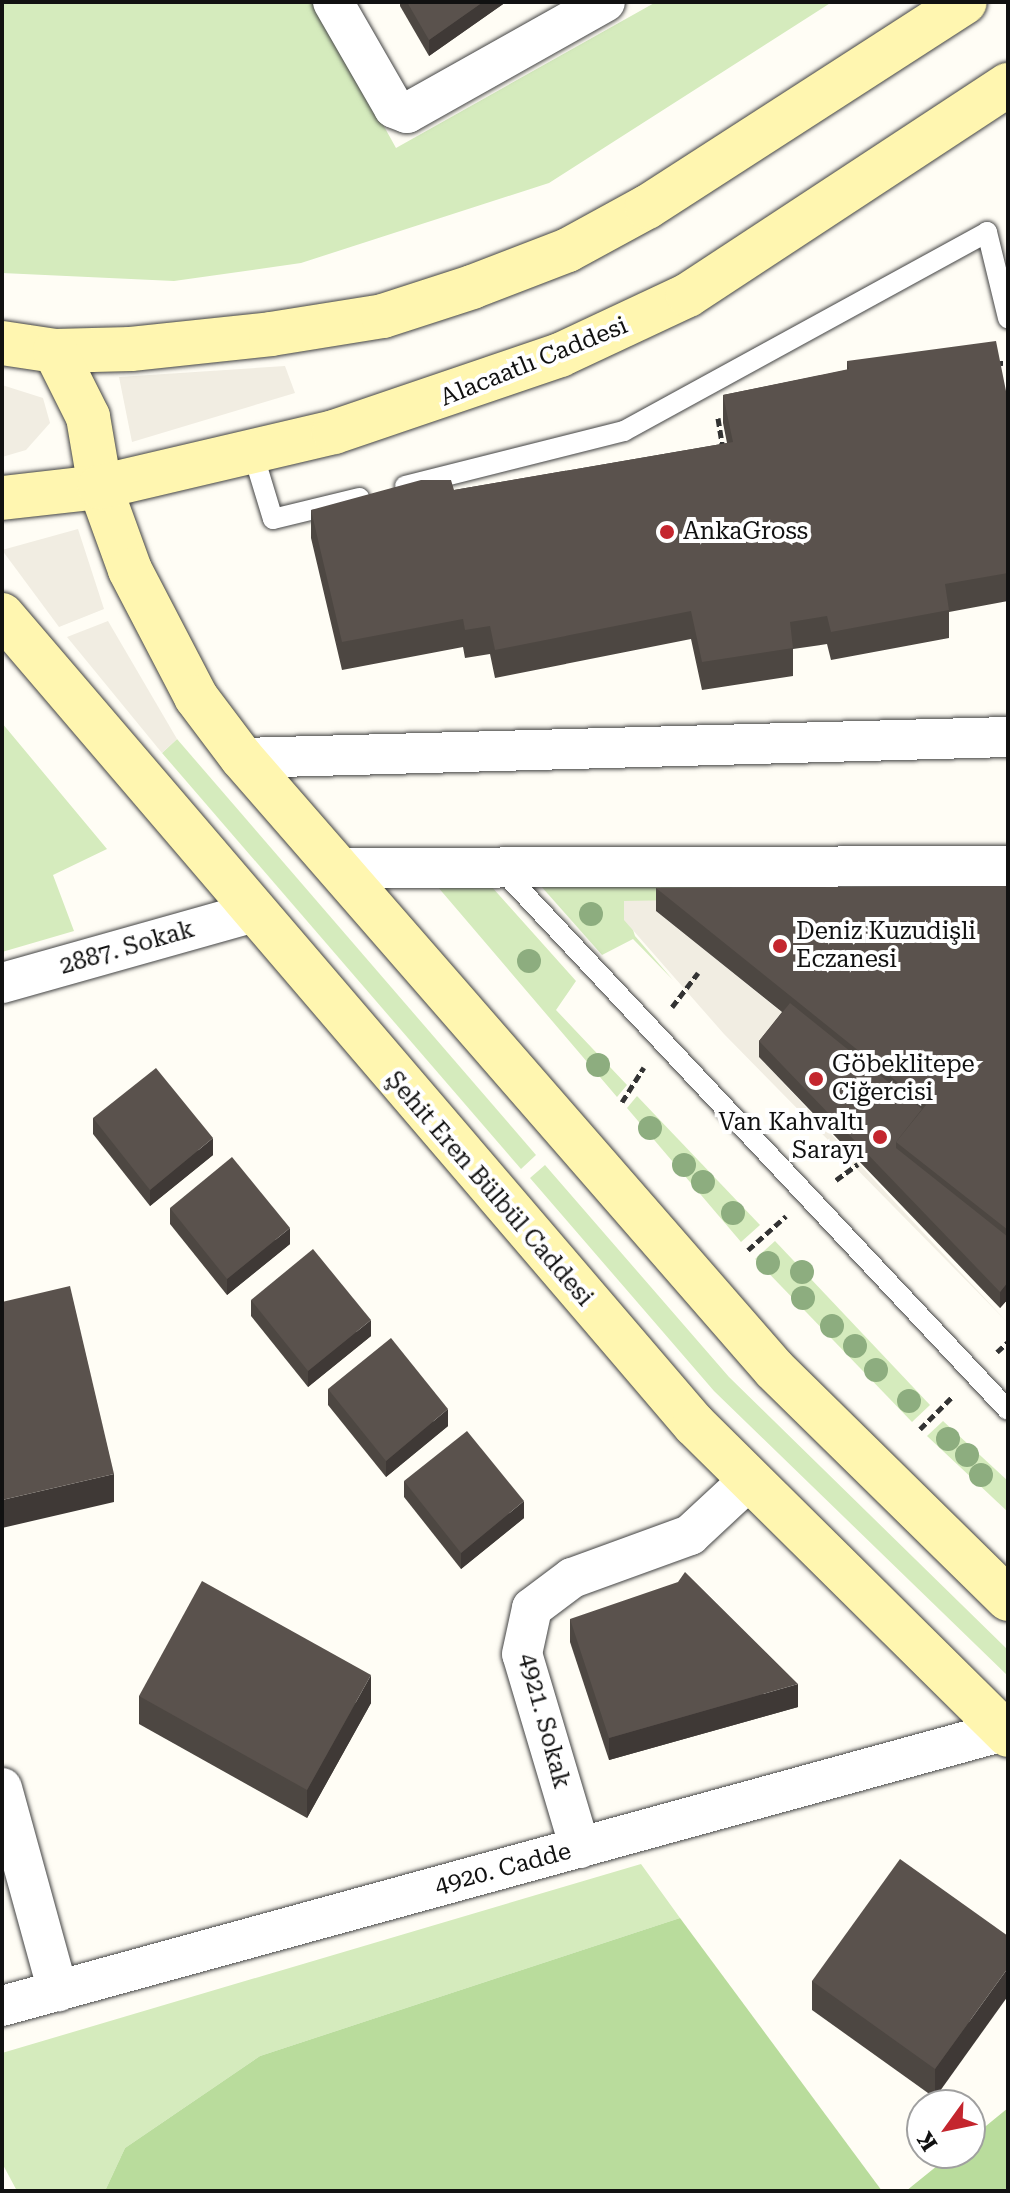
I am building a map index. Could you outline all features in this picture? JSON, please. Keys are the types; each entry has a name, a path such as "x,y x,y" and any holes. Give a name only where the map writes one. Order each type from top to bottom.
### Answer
{"main road":[{"path":"2,343 55,351 271,334 383,316 568,250 744,147 965,2"},
{"name":"Alacaatlı Caddesi","path":"2,498 100,487 410,411 621,329 688,295 1008,85"},
{"path":"55,351 88,417 100,487 163,641 242,758 774,1369 1008,1599"},
{"name":"Şehit Eren Bülbül Caddesi","path":"2,615 251,913 747,1482 1006,1733"}],"street":[{"path":"333,2 394,108 407,113 605,2"},
{"path":"242,758 1008,737"},
{"path":"336,868 495,863 1008,866"},
{"name":"2887. Sokak","path":"2,983 251,913"},
{"name":"4921. Sokak","path":"580,1848 522,1654 532,1608 572,1578 690,1535 747,1482"},
{"name":"4920. Cadde","path":"2,2006 1006,1733"},
{"path":"2,1788 58,1991"}],"lane":[{"path":"252,450 273,519 624,431 987,232 1008,318"},
{"path":"495,863 1008,1410"}],"path":[{"path":"681,989 698,973"},
{"path":"622,1102 632,1090"},
{"path":"748,1250 792,1210"},
{"path":"920,1429 963,1387"}],"green space":[{"path":"2,2 315,2 396,148 656,2 832,2 549,183 301,263 174,281 2,273"},
{"path":"2,723 107,849 53,875 74,931 2,952"},
{"path":"177,739 536,1155 521,1169 162,753"},
{"path":"732,884 733,899 624,902 635,936 673,980 633,939 602,955 540,885"},
{"path":"437,886 491,886 576,981 556,1010 627,1085 617,1097"},
{"path":"637,1096 760,1225 741,1242 627,1108"},
{"path":"545,1165 729,1377 1008,1650 1008,1676 714,1391 530,1178"},
{"path":"775,1241 930,1405 912,1422 755,1259"},
{"path":"943,1421 1008,1481 1008,1512 927,1436"},
{"path":"641,1864 680,1918 260,2056 125,2148 105,2191 17,2191 2,2163 2,2053"},
{"path":"680,1918 882,2191 105,2191 125,2148 260,2056"},
{"path":"1008,2108 1008,2191 906,2191 933,2169 986,2169 986,2126"}],"shaded area":[{"path":"285,366 295,393 132,442 119,377"},
{"path":"2,385 43,398 50,423 26,450 2,457"},
{"path":"78,529 104,609 59,627 2,550"},
{"path":"108,621 177,739 162,753 67,637"},
{"path":"733,899 657,912 790,1019 759,1057 1008,1323 724,1034 624,920 624,901"}],"building":[{"path":"407,2 483,2 429,40"},
{"name":"AnkaGross","path":"996,341 1008,401 1008,573 945,584 949,610 831,632 827,616 790,622 793,648 702,662 691,611 495,650 490,626 465,630 463,619 342,642 311,510 421,480 451,480 454,490 733,442 723,395 849,369 847,361"},
{"path":"1008,886 1008,1230 896,1142 926,1105 656,888"},
{"path":"790,1003 922,1109 896,1142 896,1148 1008,1237 1008,1282 1000,1292 759,1041"},
{"path":"156,1068 213,1138 150,1190 93,1118"},
{"path":"232,1157 290,1228 227,1279 170,1208"},
{"path":"313,1249 371,1320 308,1371 251,1300"},
{"path":"70,1286 114,1474 2,1500 2,1302"},
{"path":"391,1338 448,1409 386,1461 328,1389"},
{"path":"467,1431 524,1501 461,1553 404,1481"},
{"path":"685,1572 798,1684 609,1738 570,1619 678,1582"},
{"path":"202,1581 371,1675 307,1790 139,1696"},
{"path":"900,1859 1008,1936 1008,1968 935,2069 812,1981"}],"place":[{"name":"AnkaGross","path":"667,532"},
{"name":"Deniz Kuzudişli Eczanesi","path":"780,946"},
{"name":"Göbeklitepe Ciğercisi","path":"816,1079"},
{"name":"Van Kahvaltı Sarayı","path":"880,1137"}]}
